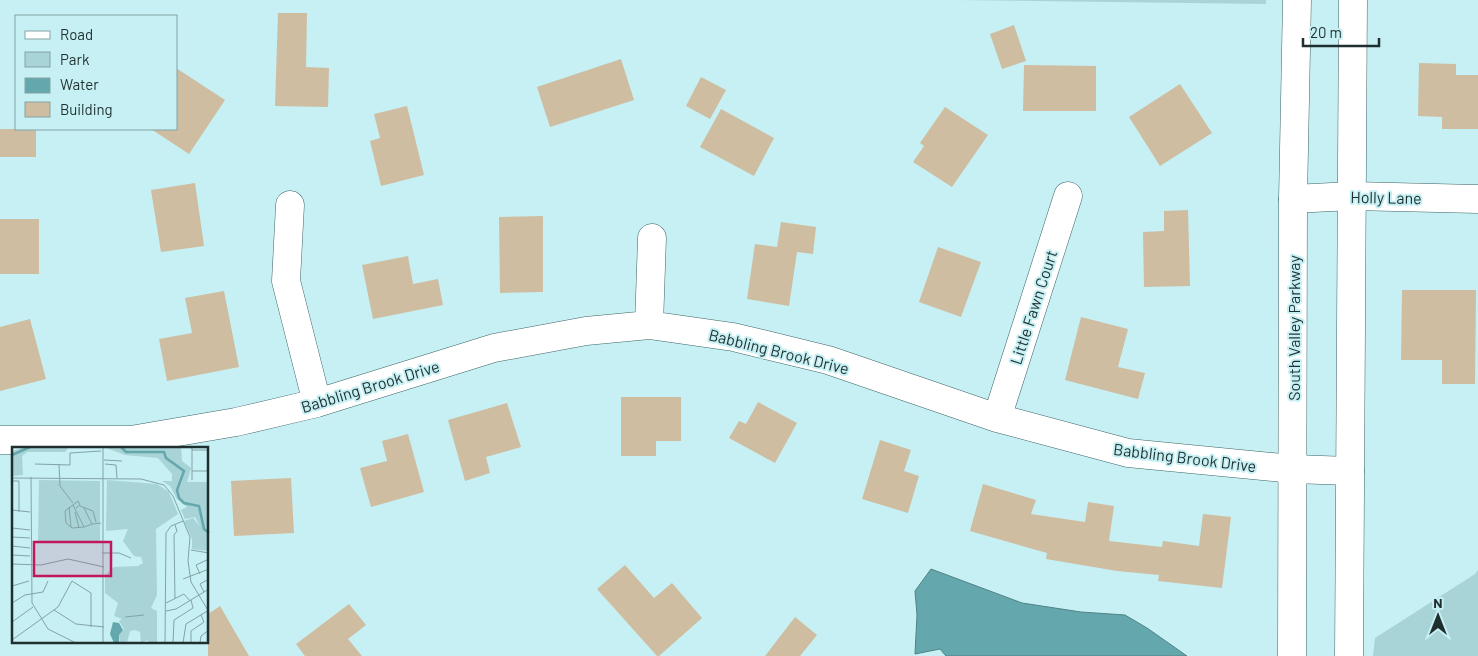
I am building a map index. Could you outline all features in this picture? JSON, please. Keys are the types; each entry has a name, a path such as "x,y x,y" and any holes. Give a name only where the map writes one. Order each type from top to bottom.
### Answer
{"street":[{"name":"South Valley Parkway","path":"1292,656 1293,199 1297,0"},
{"path":"1349,656 1354,0"},
{"name":"Little Fawn Court","path":"998,418 1068,196"},
{"name":"Holly Lane","path":"1293,199 1352,196 1478,198"},
{"path":"290,205 286,281 316,403"},
{"path":"649,325 652,238"},
{"name":"Babbling Brook Drive","path":"0,440 131,440 236,422 316,403 494,348 586,332 649,325 733,337 828,360 998,418 1128,453 1293,468 1350,471"}],"green space":[{"path":"958,0 1266,0 1266,4"},
{"path":"1478,570 1478,656 1373,656 1375,638 1475,574"}],"water":[{"path":"931,569 1022,603 1081,612 1125,615 1187,656 946,656 940,649 915,654 917,615 915,591"}],"building":[{"path":"278,13 307,13 306,67 329,68 328,107 275,106"},
{"path":"1014,25 1026,61 1002,69 990,34"},
{"path":"621,59 634,100 550,127 537,87"},
{"path":"1419,63 1456,64 1456,75 1478,75 1478,129 1442,129 1442,117 1418,116"},
{"path":"1024,65 1096,66 1096,111 1023,111"},
{"path":"178,69 225,100 189,154 153,130 178,130"},
{"path":"701,77 726,90 710,119 686,106"},
{"path":"1180,84 1212,133 1160,166 1129,117"},
{"path":"407,106 424,175 381,186 370,141 380,138 374,114"},
{"path":"945,107 988,135 952,187 913,162 924,146 920,143"},
{"path":"721,109 774,138 754,176 700,147"},
{"path":"0,129 36,130 36,157 0,157"},
{"path":"195,183 204,246 161,252 151,190"},
{"path":"1188,210 1190,286 1144,287 1143,232 1164,231 1164,211"},
{"path":"543,216 543,292 500,293 499,217"},
{"path":"0,219 39,219 39,274 0,274"},
{"path":"781,222 816,227 813,254 797,252 789,306 747,299 755,244 777,247"},
{"path":"938,247 981,262 961,317 919,302"},
{"path":"408,256 413,284 438,279 443,305 373,319 362,265"},
{"path":"1402,290 1476,290 1475,384 1442,384 1442,360 1401,360"},
{"path":"224,291 239,367 167,381 159,339 192,333 185,298"},
{"path":"1081,317 1128,329 1118,367 1145,373 1138,399 1065,380"},
{"path":"30,319 46,379 0,391 0,327"},
{"path":"621,397 681,397 681,441 656,441 656,456 621,456"},
{"path":"758,402 797,423 775,463 729,438 739,421 746,424"},
{"path":"507,403 521,447 486,457 490,473 465,481 448,420"},
{"path":"408,434 424,492 371,507 360,468 387,461 382,441"},
{"path":"880,440 911,450 904,471 919,476 908,513 862,499"},
{"path":"291,478 294,533 234,536 231,481"},
{"path":"983,484 1036,500 1031,514 1085,522 1088,502 1114,506 1109,541 1162,547 1163,541 1199,546 1203,514 1231,517 1222,588 1158,581 1159,575 1117,571 1046,559 1047,553 970,531"},
{"path":"625,565 654,598 672,583 702,618 659,656 597,589"},
{"path":"349,604 366,625 348,639 362,656 305,656 296,644"},
{"path":"220,606 249,656 208,656 209,613"},
{"path":"795,617 817,635 800,656 765,656"}]}
